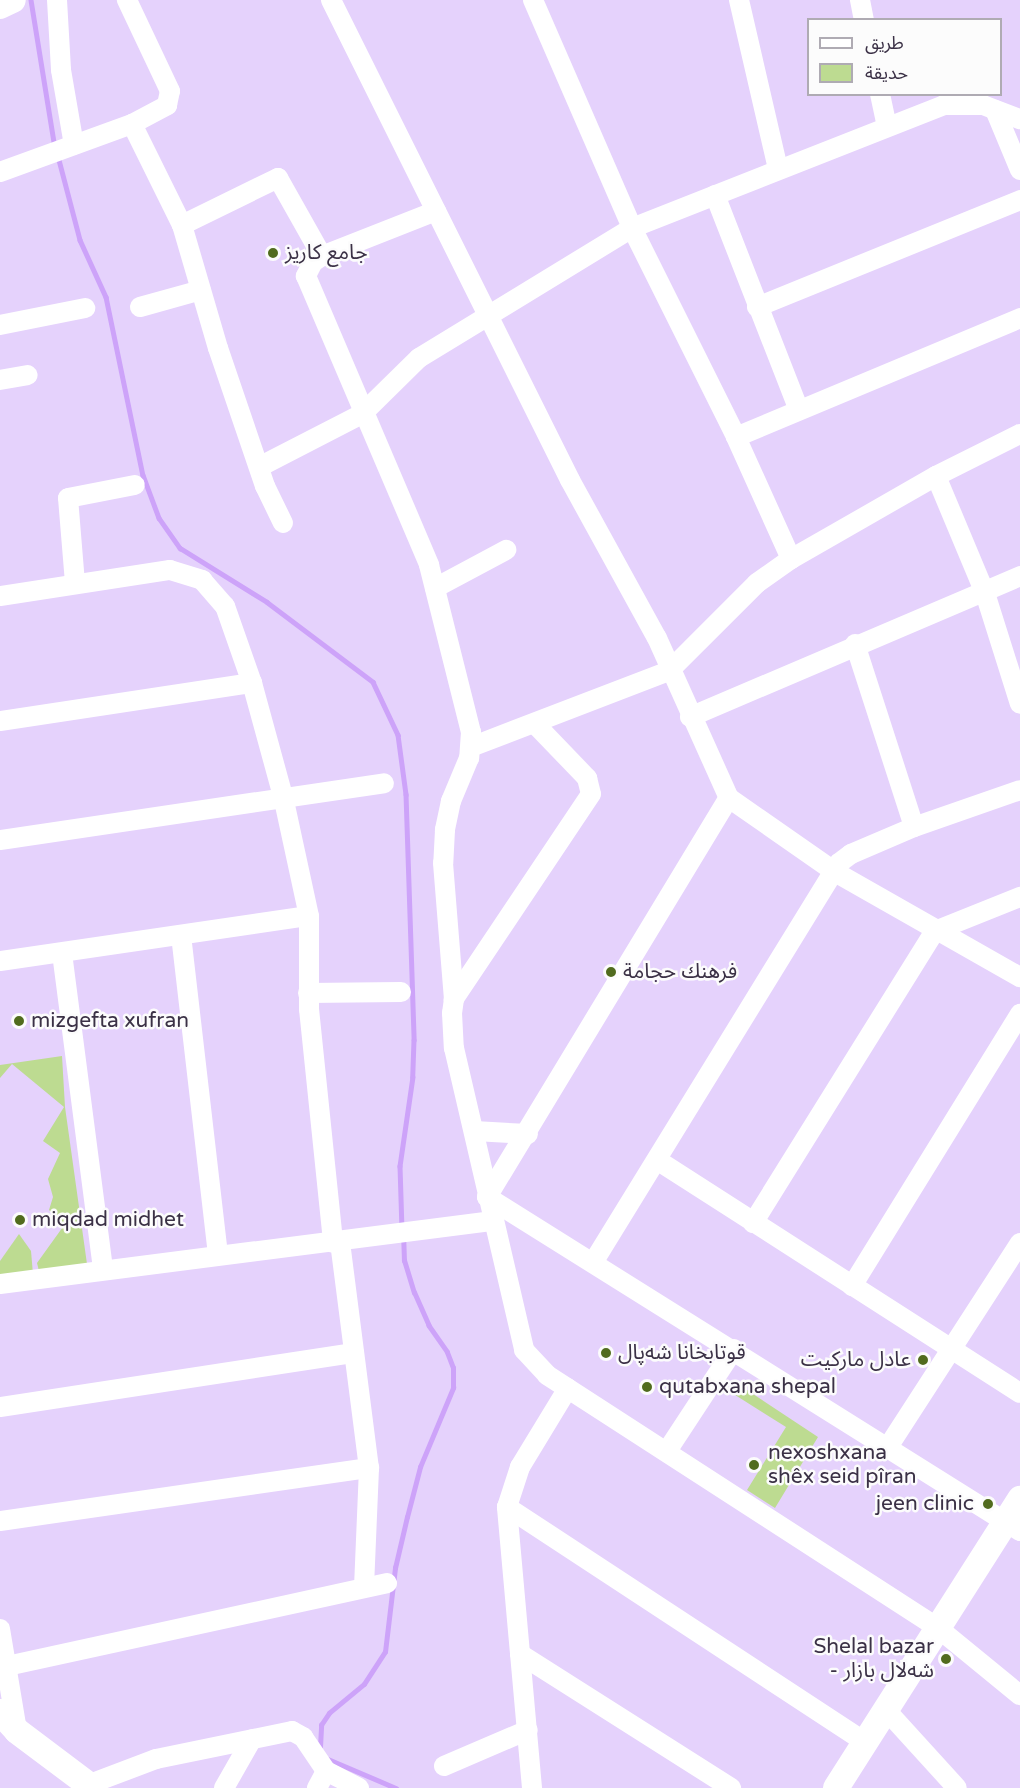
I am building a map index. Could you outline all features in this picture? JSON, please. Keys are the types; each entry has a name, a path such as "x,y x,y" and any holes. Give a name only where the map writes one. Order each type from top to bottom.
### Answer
{"main road":[{"path":"0,6 13,0"},
{"path":"836,1788 938,1628 1016,1517"},
{"path":"0,1712 9,1732 79,1784"}],"street":[{"path":"57,0 60,70 74,145"},
{"path":"0,172 162,111 170,91 127,0"},
{"path":"331,0 488,318 657,638 669,672 729,798 835,872 935,931 1020,977"},
{"path":"533,0 632,228 736,437 791,559"},
{"path":"739,0 778,170"},
{"path":"860,0 864,18"},
{"path":"880,96 887,126"},
{"path":"259,467 362,414 419,358 488,318 632,228 944,105 970,103 1020,119"},
{"path":"995,110 1020,170"},
{"path":"132,124 182,225 259,467 283,523"},
{"path":"182,225 278,178 322,256"},
{"path":"715,195 799,410"},
{"path":"757,307 1020,200"},
{"path":"436,211 322,256 308,268 307,286 412,522 435,588 471,747 444,830 443,863 454,999 454,1048 474,1131 491,1221 524,1350 538,1369 938,1628 1020,1695"},
{"path":"140,307 201,290"},
{"path":"0,325 85,308"},
{"path":"736,437 1020,318"},
{"path":"0,380 28,375"},
{"path":"471,747 536,725 669,672 757,583 791,559 936,476 1020,434"},
{"path":"936,476 985,592 1020,704"},
{"path":"75,583 68,498 135,485"},
{"path":"435,588 506,550"},
{"path":"0,596 170,570 202,580 225,606 252,683 282,796 309,916 308,993 337,1243 369,1468 364,1586"},
{"path":"690,717 855,644 1020,576"},
{"path":"855,644 914,827"},
{"path":"0,721 252,683"},
{"path":"454,999 591,794 587,777 536,725"},
{"path":"0,840 282,796 384,783"},
{"path":"594,1261 835,872 851,854 914,827 1020,790"},
{"path":"487,1197 528,1134 729,798"},
{"path":"753,1223 935,931 1020,897"},
{"path":"0,961 309,916"},
{"path":"181,935 218,1255"},
{"path":"62,953 104,1268"},
{"path":"308,993 401,992"},
{"path":"852,1286 1020,1014"},
{"path":"474,1131 528,1134"},
{"path":"657,1160 952,1352 1020,1393"},
{"path":"487,1197 594,1261 888,1447 1016,1517"},
{"path":"0,1284 104,1268 337,1243 491,1221"},
{"path":"888,1447 952,1352 1020,1243"},
{"path":"667,1451 734,1349"},
{"path":"0,1407 354,1353"},
{"path":"532,1788 507,1506 517,1474 568,1388"},
{"path":"0,1521 369,1468"},
{"path":"507,1506 865,1742"},
{"path":"7,1666 364,1586 387,1583"},
{"path":"0,1629 7,1666 9,1732"},
{"path":"520,1654 731,1788"},
{"path":"886,1710 957,1788"},
{"path":"444,1766 528,1730"},
{"path":"79,1784 156,1759 298,1732 321,1779 359,1788"},
{"path":"224,1788 252,1739"}],"green space":[{"path":"62,1056 65,1107 87,1264 39,1271 37,1263 65,1224 49,1210 53,1197 48,1179 60,1153 43,1141 64,1107 12,1064 0,1078 0,1065"},
{"path":"19,1234 31,1251 33,1274 0,1279 0,1261"},
{"path":"738,1384 818,1437 775,1508 747,1490 786,1427 732,1393"}],"waterway":[{"path":"31,0 55,148"},
{"path":"58,156 80,240 106,297 143,475 159,518 180,548 267,602 373,682 398,735 406,794 414,1040 413,1077 400,1166 402,1228"},
{"path":"320,1747 321,1725 329,1713 364,1684 385,1652 395,1568 407,1517 420,1467 453,1388 453,1368 447,1352 429,1326 414,1293 404,1261 403,1237"},
{"path":"328,1759 396,1788"}],"place":[{"name":"جامع كاريز","path":"273,253"},
{"name":"فرهنك حجامة","path":"611,972"},
{"name":"mizgefta xufran","path":"19,1021"},
{"name":"miqdad midhet","path":"20,1220"},
{"name":"قوتابخانا شەپال","path":"606,1353"},
{"name":"عادل ماركيت","path":"923,1360"},
{"name":"qutabxana shepal","path":"647,1387"},
{"name":"nexoshxana shêx seid pîran","path":"754,1465"},
{"name":"jeen clinic","path":"988,1504"},
{"name":"Shelal bazar - شەلال بازار","path":"946,1659"}]}
